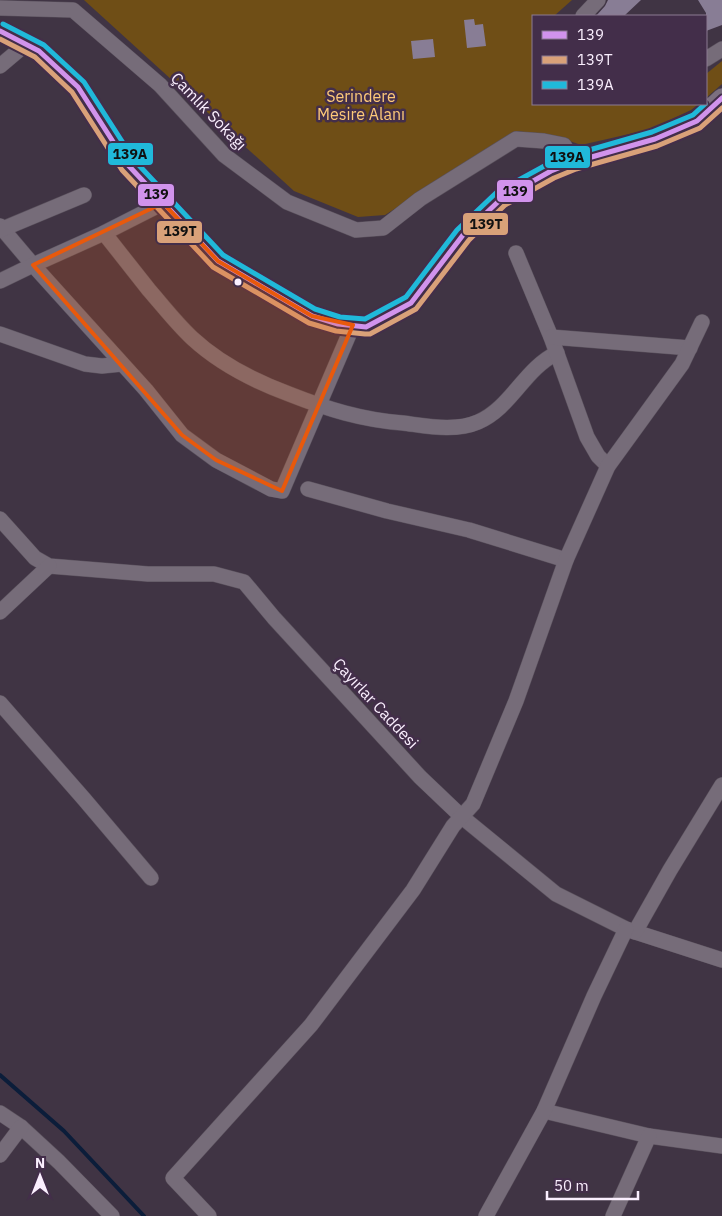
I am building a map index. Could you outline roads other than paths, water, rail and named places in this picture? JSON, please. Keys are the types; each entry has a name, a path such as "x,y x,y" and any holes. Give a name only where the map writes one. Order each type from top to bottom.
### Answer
{"main road":[{"path":"0,31 39,51 78,87 128,165 218,261 312,316 338,324 366,327 411,303 463,234 501,199 551,171 574,162 655,139 697,121 722,98"}],"street":[{"path":"584,15 598,0"},
{"name":"Çamlık Sokağı","path":"0,8 73,10 160,85 224,155 287,202 356,230 384,228 420,199 516,138 544,141 564,146 574,162"},
{"path":"0,66 26,44"},
{"path":"707,58 722,49"},
{"path":"84,195 1,228 146,390 182,434 216,460 272,489 282,491 354,325"},
{"path":"0,281 104,234 163,203"},
{"path":"104,234 170,316 191,338 207,351 233,369 261,383 342,413 386,422 450,427 476,423 493,414 538,365 557,353"},
{"path":"516,253 551,337 587,437 598,456 608,466"},
{"path":"209,1216 173,1178 311,1025 413,890 453,826 473,804 516,702 566,560 608,466 682,364 702,322"},
{"path":"0,334 85,364 102,366 122,364"},
{"path":"551,337 690,348"},
{"path":"308,490 469,530 566,560"},
{"path":"0,519 36,558 50,566 0,612"},
{"name":"Çayırlar Caddesi","path":"50,566 148,574 214,574 244,582 278,622 420,777 462,816 556,894 631,931 722,960"},
{"path":"0,703 151,878"},
{"path":"486,1216 544,1111 594,996 631,931 722,786"},
{"path":"544,1111 649,1136 722,1146"},
{"path":"0,1113 21,1127 60,1162 112,1216"},
{"path":"0,1155 21,1127"},
{"path":"613,1216 649,1136"}],"waterway":[{"path":"0,1075 64,1131 144,1216"}],"park label":[{"name":"Serindere Mesire Alanı","path":"361,105"}]}
